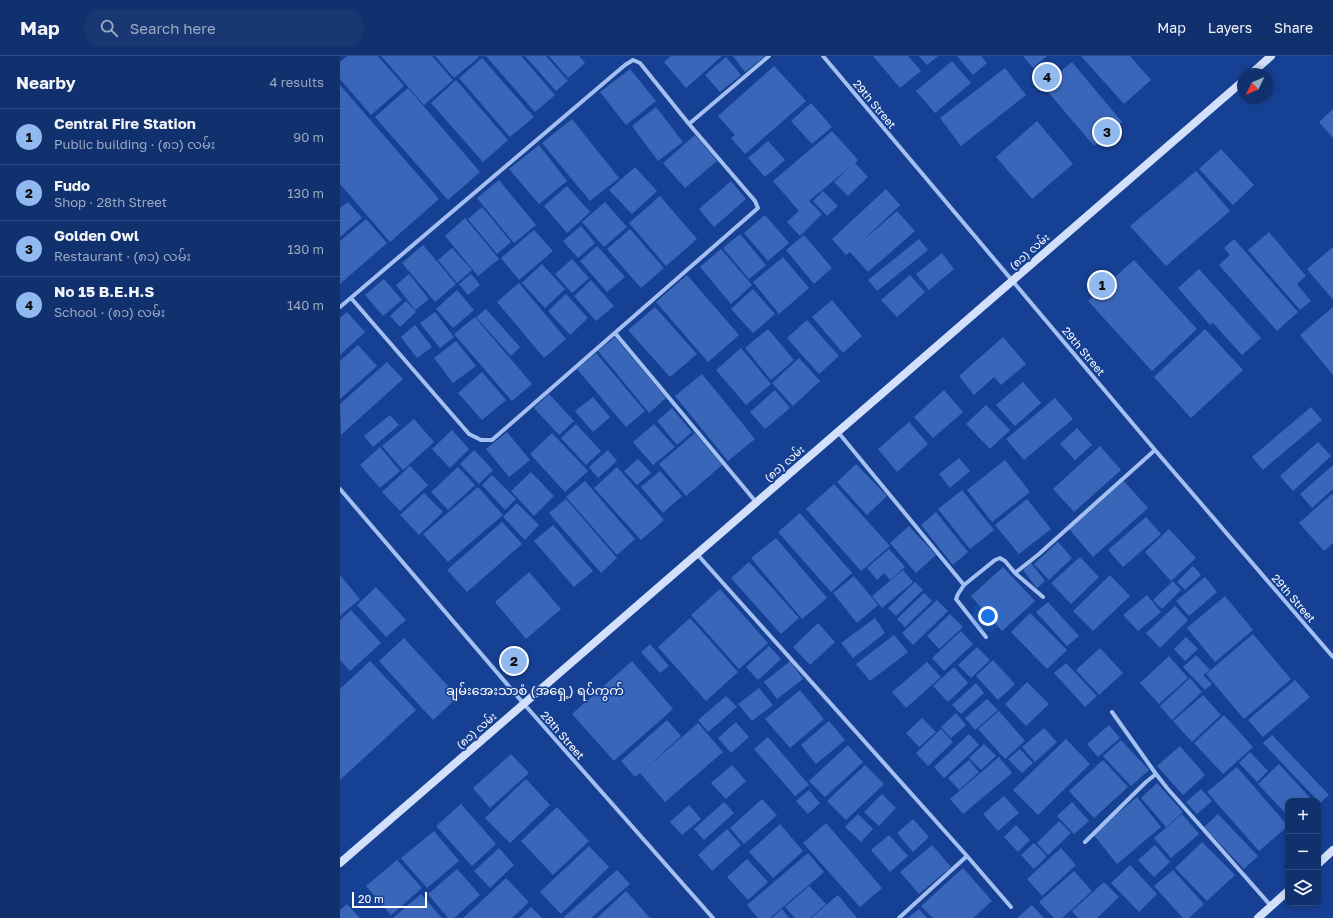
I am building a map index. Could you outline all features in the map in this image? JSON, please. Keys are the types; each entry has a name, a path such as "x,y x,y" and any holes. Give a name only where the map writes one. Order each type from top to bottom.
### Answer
{"street":[{"path":"689,124 769,56"},
{"name":"29th Street","path":"823,56 1155,450 1333,657"},
{"path":"1258,68 1271,56"},
{"path":"340,307 619,70 633,60 640,63 689,124 755,201 758,208 492,440 481,440 469,434 351,298"},
{"name":"(၈၁) လမ်း","path":"340,863 1237,86"},
{"path":"615,333 756,502"},
{"path":"838,432 964,585"},
{"path":"1014,573 1039,554 1155,450"},
{"name":"28th Street","path":"340,489 524,704 713,918"},
{"path":"696,554 1011,907"},
{"path":"986,637 956,599 964,585 995,560 1000,558 1005,561 1014,573 1043,598"},
{"path":"1112,712 1167,788 1271,907"},
{"path":"1085,842 1156,774"},
{"path":"1321,861 1333,850"},
{"path":"898,918 967,856"},
{"path":"1258,918 1285,894"}],"building":[{"path":"347,56 378,56 404,86 371,115 340,79 340,62"},
{"path":"381,56 432,56 453,80 424,105"},
{"path":"435,56 478,56 479,57 454,78"},
{"path":"486,56 521,56 555,95 535,112"},
{"path":"525,56 546,56 568,81 556,91"},
{"path":"549,56 579,56 585,63 568,78"},
{"path":"671,56 722,56 686,88 664,62"},
{"path":"733,56 763,56 764,57 745,72"},
{"path":"873,56 908,56 921,71 900,88"},
{"path":"919,56 938,56 927,65"},
{"path":"957,56 981,56 987,63 973,75"},
{"path":"1023,56 1047,56 1033,68"},
{"path":"1081,56 1130,56 1151,80 1124,104"},
{"path":"726,57 741,75 720,92 705,75"},
{"path":"482,58 534,117 510,137 459,78"},
{"path":"952,61 971,83 935,113 916,91"},
{"path":"1072,62 1122,122 1094,146 1043,86"},
{"path":"774,66 806,101 745,154 731,138 735,135 718,116"},
{"path":"1005,68 1026,95 961,146 940,118"},
{"path":"630,69 656,101 626,125 600,92"},
{"path":"456,80 508,140 483,162 431,103"},
{"path":"340,85 439,199 390,242 340,184"},
{"path":"408,88 480,172 448,200 375,117"},
{"path":"811,103 832,127 812,144 791,121"},
{"path":"656,107 683,142 658,161 632,126"},
{"path":"1333,109 1333,138 1319,122"},
{"path":"572,119 619,178 590,201 542,143"},
{"path":"1037,121 1073,164 1032,199 996,157"},
{"path":"832,131 858,160 855,163 868,177 848,196 834,182 852,165 809,201 822,214 800,236 787,222 799,211 773,181"},
{"path":"695,135 717,161 685,188 663,163"},
{"path":"768,141 785,160 765,177 748,158"},
{"path":"539,145 567,181 539,204 509,169"},
{"path":"1221,149 1254,185 1233,205 1199,169"},
{"path":"635,167 657,191 632,214 609,190"},
{"path":"1196,171 1230,211 1166,266 1130,226"},
{"path":"499,180 536,225 514,243 477,198"},
{"path":"731,181 746,199 714,227 699,209"},
{"path":"567,186 590,212 567,233 544,206"},
{"path":"886,189 900,205 861,242 897,211 915,231 868,272 850,252 846,255 832,239"},
{"path":"823,191 838,206 827,216 813,201"},
{"path":"660,196 697,239 666,266 629,223"},
{"path":"348,202 362,218 340,237 340,208"},
{"path":"605,202 627,227 604,247 582,222"},
{"path":"482,207 511,242 497,254 468,219"},
{"path":"765,215 789,243 768,261 744,233"},
{"path":"465,218 499,259 478,276 445,236"},
{"path":"366,219 387,243 340,284 340,241"},
{"path":"581,226 595,243 578,258 563,241"},
{"path":"630,229 664,268 641,288 607,249"},
{"path":"534,230 553,251 519,280 501,258"},
{"path":"1269,232 1306,276 1297,284 1311,301 1300,310 1248,250"},
{"path":"740,234 766,265 749,279 723,248"},
{"path":"804,235 832,268 814,284 786,250"},
{"path":"919,239 928,250 877,291 868,280"},
{"path":"1234,239 1298,312 1277,331 1219,265 1230,255 1224,248"},
{"path":"423,245 456,284 435,302 402,263"},
{"path":"597,246 625,277 607,292 580,261"},
{"path":"1333,247 1333,300 1307,269"},
{"path":"452,248 472,270 457,283 438,260"},
{"path":"721,249 752,285 731,304 700,267"},
{"path":"942,253 954,269 929,290 916,274"},
{"path":"783,257 809,288 779,314 753,282"},
{"path":"572,259 589,278 572,293 555,274"},
{"path":"1134,260 1197,329 1152,371 1088,301"},
{"path":"542,264 565,289 545,308 522,283"},
{"path":"1199,269 1261,338 1242,355 1213,323 1210,325 1178,288"},
{"path":"409,274 429,299 415,310 396,285"},
{"path":"471,274 480,285 468,295 459,284"},
{"path":"687,275 739,335 708,362 656,302"},
{"path":"910,275 925,292 897,317 881,300"},
{"path":"384,279 402,300 383,316 365,295"},
{"path":"591,280 614,306 596,321 574,296"},
{"path":"519,283 566,339 544,358 497,302"},
{"path":"753,289 775,314 753,333 731,309"},
{"path":"457,290 474,310 453,328 436,309"},
{"path":"566,294 588,318 570,335 548,311"},
{"path":"832,300 862,336 843,353 812,317"},
{"path":"406,301 416,312 400,327 390,316"},
{"path":"655,307 697,354 670,377 628,330"},
{"path":"1333,307 1333,375 1300,335"},
{"path":"486,309 520,347 511,356 476,317"},
{"path":"347,312 365,332 340,355 340,318"},
{"path":"435,312 454,337 440,348 420,323"},
{"path":"475,317 532,384 512,401 454,334"},
{"path":"807,320 839,356 819,374 787,338"},
{"path":"415,325 432,347 417,358 401,337"},
{"path":"768,329 794,360 771,380 745,348"},
{"path":"1205,329 1243,370 1191,418 1154,377"},
{"path":"615,337 666,398 649,413 598,351"},
{"path":"1003,337 1026,364 1001,385 994,377 974,395 959,376"},
{"path":"456,341 476,366 453,383 434,358"},
{"path":"358,345 377,366 340,399 340,361"},
{"path":"741,348 771,384 746,405 716,370"},
{"path":"596,353 645,411 626,427 577,369"},
{"path":"799,358 820,381 793,406 772,383"},
{"path":"387,362 403,379 341,435 340,404"},
{"path":"482,372 506,400 482,420 458,393"},
{"path":"702,374 755,439 728,461 675,396"},
{"path":"1023,382 1041,403 1015,426 996,405"},
{"path":"775,390 790,408 765,429 750,412"},
{"path":"944,390 963,412 933,438 914,417"},
{"path":"549,394 574,421 559,435 534,408"},
{"path":"593,397 610,417 593,432 575,411"},
{"path":"1055,398 1073,419 1024,460 1006,439"},
{"path":"986,405 1010,430 990,449 966,424"},
{"path":"1311,407 1322,420 1263,470 1252,457"},
{"path":"672,408 692,432 677,445 657,421"},
{"path":"390,415 399,425 373,447 364,436"},
{"path":"414,419 434,442 403,470 382,446"},
{"path":"909,422 928,444 897,472 878,449"},
{"path":"576,424 601,451 586,465 561,438"},
{"path":"654,424 675,447 653,465 633,442"},
{"path":"1077,428 1092,445 1075,460 1060,444"},
{"path":"452,430 469,449 450,468 432,449"},
{"path":"507,432 530,460 509,477 486,449"},
{"path":"552,433 588,471 565,492 530,454"},
{"path":"695,433 722,465 686,496 659,464"},
{"path":"1318,442 1331,456 1293,491 1280,476"},
{"path":"1100,446 1121,470 1074,512 1053,489"},
{"path":"380,447 400,471 380,488 360,465"},
{"path":"474,450 493,470 479,484 460,464"},
{"path":"608,450 617,461 598,478 589,467"},
{"path":"959,458 970,471 950,488 939,474"},
{"path":"638,459 651,473 637,485 624,471"},
{"path":"1005,460 1030,492 992,522 967,490"},
{"path":"856,464 887,496 867,515 837,482"},
{"path":"1333,465 1333,489 1312,508 1300,494"},
{"path":"410,466 428,485 400,511 382,492"},
{"path":"458,467 475,485 448,510 431,492"},
{"path":"617,467 664,520 641,540 594,488"},
{"path":"660,471 682,496 663,513 641,487"},
{"path":"531,472 554,496 534,516 511,491"},
{"path":"492,475 516,499 505,510 482,485"},
{"path":"585,481 635,539 617,555 566,497"},
{"path":"1124,481 1148,508 1093,557 1069,529"},
{"path":"834,484 890,546 861,571 806,509"},
{"path":"478,487 503,515 448,562 423,534"},
{"path":"962,490 994,530 970,549 938,509"},
{"path":"424,493 443,512 419,535 400,515"},
{"path":"1333,493 1333,543 1324,551 1299,523"},
{"path":"566,499 617,558 601,573 549,513"},
{"path":"1027,499 1051,529 1019,554 995,525"},
{"path":"517,503 539,525 525,540 503,517"},
{"path":"936,512 968,552 953,565 921,525"},
{"path":"800,513 852,573 831,592 778,532"},
{"path":"1146,517 1161,534 1123,567 1108,550"},
{"path":"502,522 522,544 467,592 447,570"},
{"path":"553,525 593,571 574,587 534,541"},
{"path":"909,526 936,555 916,573 890,543"},
{"path":"1169,529 1196,558 1171,581 1145,552"},
{"path":"776,538 827,598 802,619 751,558"},
{"path":"1058,542 1072,558 1049,580 1034,564"},
{"path":"889,549 905,567 890,580 884,573 877,580 867,568"},
{"path":"1080,557 1099,577 1071,604 1051,583"},
{"path":"749,562 799,618 781,634 731,578"},
{"path":"1031,563 1045,581 1037,588 1023,570"},
{"path":"1193,566 1201,575 1185,590 1177,582"},
{"path":"1003,567 1035,601 1002,631 971,596"},
{"path":"903,570 913,582 882,608 872,596"},
{"path":"529,572 561,609 526,639 495,602"},
{"path":"340,575 360,599 340,616"},
{"path":"1110,575 1130,596 1093,631 1073,611"},
{"path":"854,576 878,605 857,623 833,593"},
{"path":"1205,577 1217,592 1189,616 1176,601"},
{"path":"1173,581 1181,590 1162,609 1153,600"},
{"path":"915,582 923,590 896,616 888,608"},
{"path":"376,587 406,620 386,637 357,605"},
{"path":"720,589 768,643 739,669 691,615"},
{"path":"924,593 932,601 905,627 897,619"},
{"path":"1147,595 1161,612 1138,631 1123,615"},
{"path":"1225,596 1253,630 1215,662 1187,628"},
{"path":"937,600 948,611 913,645 902,633"},
{"path":"1048,602 1079,636 1067,646 1036,612"},
{"path":"1175,606 1188,620 1160,648 1146,633"},
{"path":"351,610 381,643 350,671 340,660 340,620"},
{"path":"1030,613 1067,650 1047,669 1011,632"},
{"path":"950,614 963,627 939,649 927,636"},
{"path":"690,618 738,672 706,701 658,647"},
{"path":"875,618 885,633 853,658 841,643"},
{"path":"818,623 835,642 810,665 793,647"},
{"path":"961,631 973,644 944,671 932,658"},
{"path":"1253,634 1291,679 1244,719 1206,674"},
{"path":"894,635 908,652 870,681 856,664"},
{"path":"1186,637 1198,649 1185,661 1174,649"},
{"path":"404,638 458,697 433,720 379,661"},
{"path":"650,644 669,666 660,673 641,652"},
{"path":"769,646 781,659 758,680 746,667"},
{"path":"977,647 990,660 971,678 958,665"},
{"path":"1100,648 1123,673 1099,695 1076,670"},
{"path":"1196,655 1210,670 1203,675 1212,684 1205,690 1183,667"},
{"path":"1169,656 1188,678 1159,704 1140,683"},
{"path":"993,660 1015,684 998,700 976,676"},
{"path":"370,661 416,710 340,780 340,689"},
{"path":"632,661 673,709 614,761 572,714"},
{"path":"790,661 803,679 777,699 764,682"},
{"path":"927,662 941,677 906,708 892,692"},
{"path":"1066,663 1097,696 1085,707 1054,673"},
{"path":"954,667 968,683 948,702 933,686"},
{"path":"1190,678 1202,692 1172,720 1160,706"},
{"path":"1295,680 1310,697 1263,737 1248,720"},
{"path":"1027,682 1049,704 1026,726 1005,704"},
{"path":"976,683 984,693 961,714 952,705"},
{"path":"759,688 773,705 752,721 738,704"},
{"path":"800,690 824,719 790,748 765,719"},
{"path":"1203,695 1221,715 1192,742 1173,721"},
{"path":"726,696 737,707 708,732 698,720"},
{"path":"987,699 998,710 975,730 965,718"},
{"path":"999,711 1025,741 1005,759 978,729"},
{"path":"956,713 966,725 951,738 941,727"},
{"path":"1224,715 1253,747 1223,774 1194,743"},
{"path":"922,718 936,732 919,747 906,733"},
{"path":"667,720 681,736 643,771 698,723 723,752 665,802 640,773 635,777 621,761"},
{"path":"829,721 845,740 816,764 801,745"},
{"path":"736,722 749,737 731,753 718,738"},
{"path":"1109,725 1120,738 1098,757 1087,744"},
{"path":"1044,728 1057,742 1035,762 1022,747"},
{"path":"941,729 953,742 928,766 916,753"},
{"path":"969,734 979,745 944,778 934,767"},
{"path":"1272,735 1329,795 1321,802 1321,798 1315,798 1263,743"},
{"path":"768,737 809,785 795,796 754,749"},
{"path":"1066,739 1090,764 1038,815 1013,790"},
{"path":"1121,740 1149,770 1131,786 1103,756"},
{"path":"984,744 996,756 981,770 969,758"},
{"path":"848,745 863,762 825,797 809,781"},
{"path":"1180,746 1205,775 1183,795 1157,766"},
{"path":"1020,749 1033,763 1022,773 1008,759"},
{"path":"1250,752 1268,771 1257,782 1239,763"},
{"path":"511,754 529,773 490,808 473,788"},
{"path":"999,757 1012,773 963,814 950,799"},
{"path":"969,760 979,772 959,790 948,778"},
{"path":"1103,760 1128,787 1094,818 1069,791"},
{"path":"1279,764 1310,798 1285,798 1285,813 1258,784"},
{"path":"732,765 746,781 726,799 711,783"},
{"path":"865,765 884,784 846,820 827,801"},
{"path":"1237,767 1285,823 1285,829 1259,851 1207,792"},
{"path":"526,779 550,805 510,843 485,818"},
{"path":"1157,783 1183,812 1166,827 1141,798"},
{"path":"1201,789 1212,801 1197,814 1186,802"},
{"path":"809,790 820,803 808,814 796,801"},
{"path":"882,794 896,808 879,826 864,812"},
{"path":"1004,796 1019,813 998,831 983,814"},
{"path":"1137,797 1161,827 1117,864 1093,834"},
{"path":"762,799 777,815 744,844 730,828"},
{"path":"724,802 734,813 704,840 694,829"},
{"path":"1072,802 1089,821 1074,834 1057,816"},
{"path":"461,804 496,844 472,866 436,826"},
{"path":"689,805 701,819 682,835 670,822"},
{"path":"557,807 589,841 553,875 521,841"},
{"path":"858,814 873,829 861,842 845,827"},
{"path":"1182,814 1199,834 1171,858 1154,838"},
{"path":"1218,814 1258,856 1244,869 1204,827"},
{"path":"913,819 929,837 913,852 897,833"},
{"path":"1059,821 1071,833 1048,855 1037,843"},
{"path":"826,823 882,888 860,907 803,843"},
{"path":"780,824 803,851 773,878 749,852"},
{"path":"1016,825 1030,840 1018,852 1004,837"},
{"path":"727,829 741,845 712,871 698,855"},
{"path":"434,831 459,861 427,888 401,858"},
{"path":"889,835 908,856 890,872 871,850"},
{"path":"1202,842 1235,875 1207,901 1175,868"},
{"path":"1034,843 1047,856 1034,869 1021,855"},
{"path":"932,845 951,867 919,894 900,872"},
{"path":"1155,845 1170,862 1154,877 1138,860"},
{"path":"589,846 609,867 561,914 540,892"},
{"path":"499,848 514,865 490,888 474,871"},
{"path":"1061,848 1076,865 1042,896 1027,879"},
{"path":"808,853 824,872 770,918 758,918 747,905"},
{"path":"747,859 768,882 748,900 727,877"},
{"path":"397,860 422,888 391,915 366,886"},
{"path":"1130,865 1157,894 1139,912 1111,883"},
{"path":"963,868 992,901 973,918 933,918 921,906"},
{"path":"457,869 480,895 454,918 448,918 428,894"},
{"path":"617,870 630,884 591,918 564,917"},
{"path":"1173,870 1204,904 1189,918 1183,918 1154,886"},
{"path":"1074,871 1092,891 1062,918 1054,918 1039,902"},
{"path":"506,878 529,902 512,918 463,918"},
{"path":"1104,882 1119,897 1097,918 1078,918 1072,911"},
{"path":"809,886 826,904 810,918 795,918 785,907"},
{"path":"626,891 650,918 597,918"},
{"path":"421,894 442,918 393,918"},
{"path":"838,895 857,918 811,918"},
{"path":"347,904 360,918 340,918 340,910"},
{"path":"1032,905 1044,918 1017,918"},
{"path":"531,907 542,918 519,918"},
{"path":"782,909 789,918 772,918"},
{"path":"919,909 927,918 908,918"}],"place":[{"name":"No 15 B.E.H.S","path":"1047,77"},
{"name":"Golden Owl","path":"1107,132"},
{"name":"Central Fire Station","path":"1102,285"},
{"name":"Fudo","path":"514,661"}],"district":[{"name":"ချမ်းအေးသာစံ (အရှေ့) ရပ်ကွက်","path":"535,690"}]}
